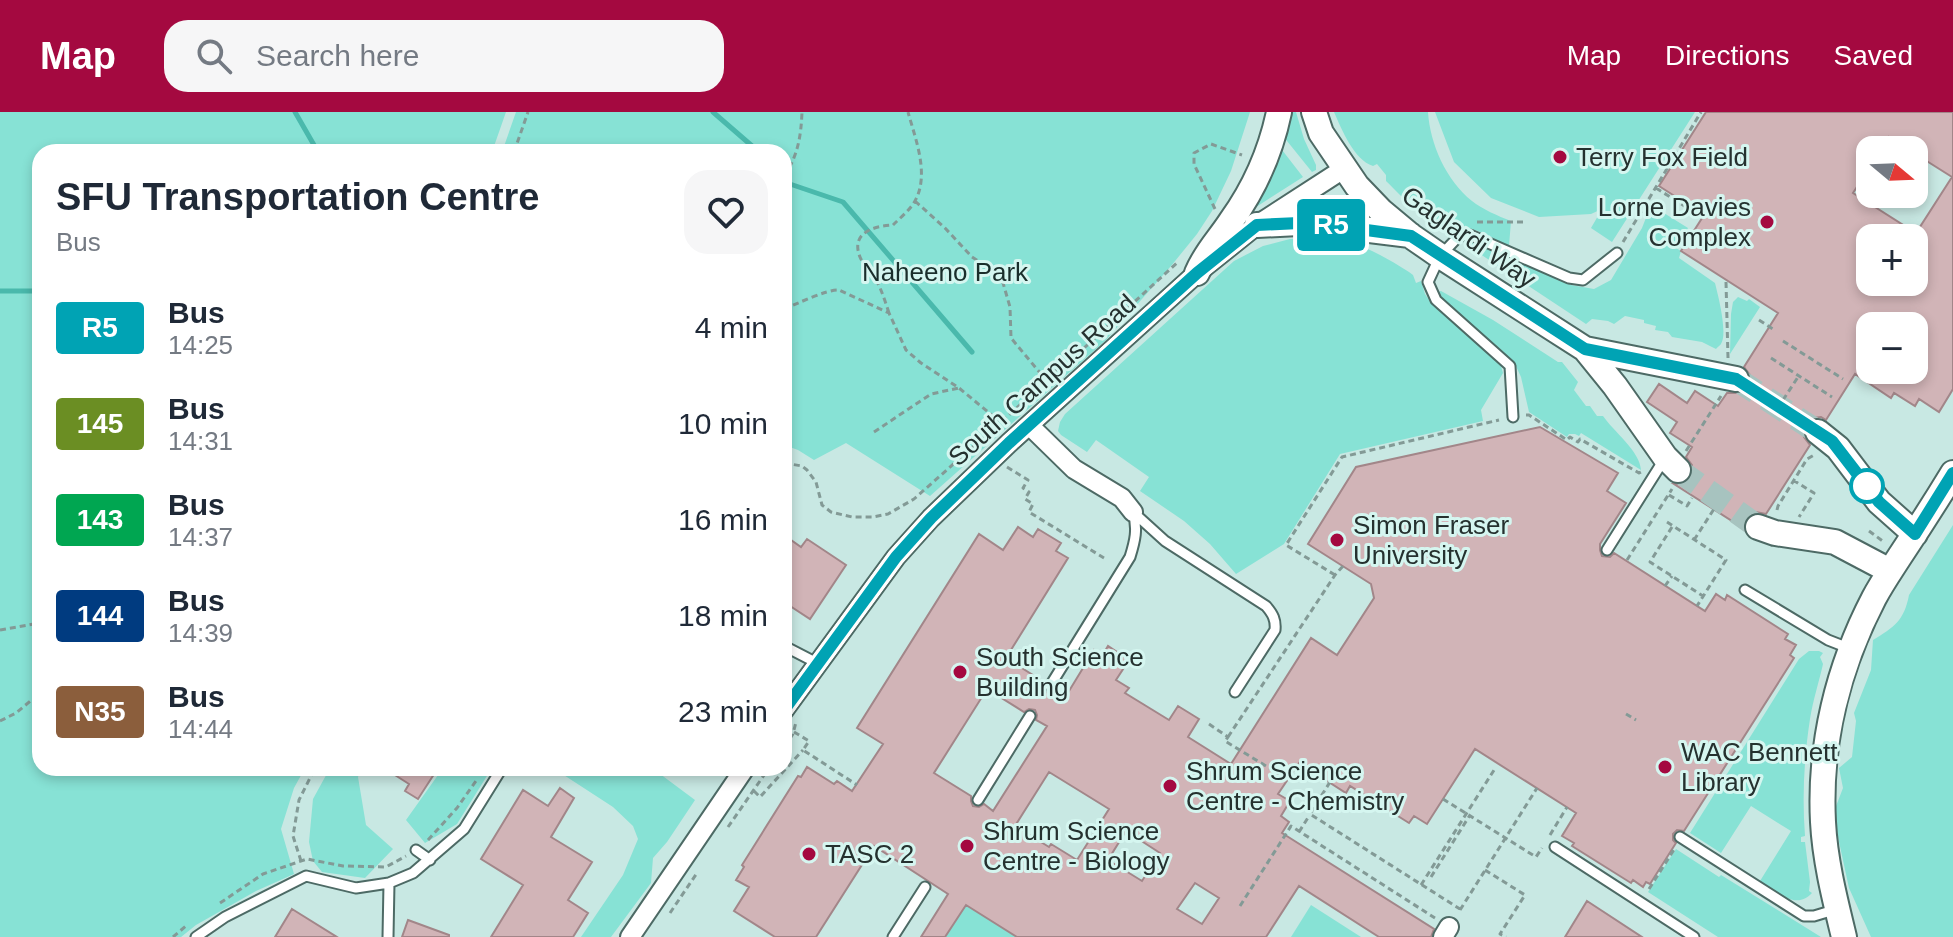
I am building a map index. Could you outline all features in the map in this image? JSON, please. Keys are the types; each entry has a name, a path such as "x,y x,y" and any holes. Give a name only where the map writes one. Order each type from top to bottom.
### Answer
{"street":[{"path":"1190,265 1205,255 1250,190 1266,156 1279,112"},
{"name":"Gaglardi Way","path":"1314,112 1321,133 1357,186 1381,211 1440,256 1585,349 1615,386 1669,468"},
{"name":"South Campus Road","path":"792,699 905,547 931,518 1190,265 1345,168"},
{"path":"1257,225 1329,225 1411,236"},
{"name":"Gaglardi Way","path":"1585,349 1729,377"},
{"path":"1029,425 1074,469 1122,498 1133,512"},
{"path":"1816,443 1832,441 1879,502 1898,550"},
{"path":"1844,937 1828,865 1823,824 1822,782 1835,694 1851,649 1898,550 1953,473"},
{"path":"1768,520 1775,533 1898,550"},
{"path":"630,937 740,776"}],"lane":[{"path":"1513,417 1510,366 1436,300 1428,282 1440,256 1459,236 1470,235 1569,278 1583,280 1617,253"},
{"path":"1607,550 1669,468"},
{"path":"1050,686 1130,557 1137,525 1133,512"},
{"path":"1133,512 1165,541 1273,613 1275,630 1235,692"},
{"path":"1745,590 1828,640 1851,649"},
{"path":"792,650 817,663"},
{"path":"978,800 1030,716"},
{"path":"196,937 225,917 306,876 356,888 389,883 413,873 464,829 497,776"},
{"path":"1681,838 1804,916 1838,909"},
{"path":"1555,847 1694,937"},
{"path":"416,850 430,860"},
{"path":"388,937 389,883"},
{"path":"893,937 925,887"}],"path":[{"path":"517,144 528,112"},
{"path":"792,164 800,140 802,112"},
{"path":"908,112 919,150 919,189 915,201 893,225 866,231 858,249 861,260 874,276 906,350 1000,422"},
{"path":"1617,253 1701,112"},
{"path":"1215,210 1194,164 1194,153 1211,144 1246,156"},
{"path":"1656,188 1700,216"},
{"path":"915,201 972,257 1001,276 1010,307 1011,338 1047,381"},
{"path":"1473,223 1524,222"},
{"path":"792,464 807,470 816,482 820,500 826,509 852,517 888,514 914,499 1047,381 1066,358 1084,348 1190,265"},
{"path":"1627,560 1669,495 1669,468 1705,424 1729,377 1726,282"},
{"path":"792,306 830,289 839,290 889,313"},
{"path":"1759,320 1773,329"},
{"path":"1783,341 1843,379"},
{"path":"1771,358 1832,397"},
{"path":"1783,400 1799,375"},
{"path":"874,432 931,394 959,388"},
{"path":"1335,575 1286,545 1342,457 1529,415 1567,440 1570,437 1578,442 1580,439 1639,473 1669,468"},
{"path":"1768,520 1816,443"},
{"path":"1004,465 1028,480 1023,488 1029,492 1025,499 1033,504 1029,512 1104,558"},
{"path":"1793,480 1814,493 1799,517"},
{"path":"1669,495 1687,506 1692,498"},
{"path":"1694,540 1714,509"},
{"path":"1667,522 1726,560 1697,606"},
{"path":"1673,526 1650,562 1703,596"},
{"path":"1869,531 1898,550"},
{"path":"1284,777 1225,741 1343,566"},
{"path":"1665,586 1672,576"},
{"path":"0,630 32,624"},
{"path":"0,721 32,700"},
{"path":"1626,714 1636,720"},
{"path":"1209,724 1228,737"},
{"path":"792,762 809,741 794,732"},
{"path":"803,750 857,785"},
{"path":"1421,885 1496,767"},
{"path":"301,861 293,836 299,800 311,776"},
{"path":"754,791 760,797 779,776"},
{"path":"212,909 263,874 307,859 343,866 386,867 416,850 457,808 478,778"},
{"path":"1299,832 1330,782"},
{"path":"1310,814 1460,909 1537,788"},
{"path":"1443,799 1536,857 1567,807"},
{"path":"1431,877 1470,815"},
{"path":"1240,906 1291,826 1446,932"},
{"path":"1649,889 1681,838"},
{"path":"1485,870 1525,895 1500,934 1506,937"},
{"path":"173,937 186,926"}],"green space":[{"path":"0,112 506,112 495,144 32,144 32,776 301,776 281,829 294,874 256,891 181,937 0,937"},
{"name":"Naheeno Park","path":"516,112 1250,112 1231,171 1212,211 1171,266 1105,341 930,496 846,443 814,460 792,448 792,144 505,144"},
{"path":"1290,112 1296,112 1316,165 1316,170 1312,172 1283,136"},
{"path":"1334,112 1428,112 1436,149 1447,172 1472,201 1511,221 1509,246 1474,230 1450,228 1422,215 1386,181 1386,175 1377,164 1373,166 1360,158 1349,144"},
{"path":"1435,112 1695,112 1612,242 1591,228 1602,209 1591,214 1539,217 1491,198 1454,162"},
{"path":"1279,146 1303,177 1253,209"},
{"path":"1651,205 1688,228 1676,248 1681,251 1679,258 1715,283 1723,332 1721,344 1716,349 1702,342 1672,337 1668,332 1655,330 1656,326 1644,323 1644,320 1625,316 1614,324 1592,319 1586,324 1471,248 1467,242 1571,285 1594,289 1611,280 1642,228"},
{"path":"1314,237 1323,242 1340,239 1359,245 1409,272 1416,283 1421,281 1431,303 1501,366 1503,373 1481,410 1483,421 1340,454 1284,544 1236,574 1210,544 1184,521 1140,491 1149,477 1096,440 1087,452 1061,435 1058,431 1060,422 1065,414 1234,261 1263,246"},
{"path":"1441,291 1562,362 1578,382 1574,390 1586,406 1590,406 1597,416 1603,416 1625,442 1636,456 1641,470 1581,433 1567,437 1529,412 1515,364 1444,301 1438,294"},
{"path":"1738,297 1749,299 1760,307 1730,354 1731,314 1733,302"},
{"path":"1953,525 1953,937 1871,937 1849,888 1833,814 1843,788 1839,768 1852,757 1854,713 1871,670 1873,640 1901,617 1909,595"},
{"path":"1809,651 1823,653 1808,734 1805,836 1801,837 1801,842 1805,842 1809,891 1812,893 1806,898 1793,900 1760,881 1791,831 1751,806 1721,853 1690,833 1799,659"},
{"path":"326,776 358,776 366,825 393,849 365,878 322,872 313,861 309,842 313,799"},
{"path":"437,776 487,776 457,824 425,843 406,820"},
{"path":"565,776 663,776 695,800 653,858 651,883 611,937 581,937 623,875 638,839 633,826 613,807"},
{"path":"1676,849 1821,937 1718,937 1648,892"},
{"path":"966,905 1017,937 945,937"},
{"path":"1311,905 1361,937 1291,937"}],"building":[{"path":"1706,112 1953,112 1953,389 1939,412 1919,399 1915,406 1894,393 1891,398 1870,384 1928,384 1928,312 1856,312 1856,375 1826,420 1813,418 1806,423 1804,437 1810,445 1766,514 1756,512 1749,515 1743,528 1674,484 1683,484 1692,475 1692,465 1686,457 1692,447 1670,433 1677,422 1647,402 1659,384 1687,403 1695,391 1718,406 1727,393 1740,393 1747,389 1750,375 1744,367 1778,313 1681,251 1704,215 1659,186","holes":["1856,136 1928,136 1928,162 1952,177 1922,224 1928,224 1928,296 1856,296 1856,224 1902,224 1877,208 1856,208 1856,195 1853,193 1856,188"]},
{"path":"1540,427 1618,473 1607,491 1626,503 1600,544 1602,556 1610,557 1614,553 1705,611 1716,594 1725,600 1727,595 1788,634 1785,639 1796,645 1790,655 1794,658 1684,831 1677,830 1673,834 1676,843 1650,884 1646,882 1643,887 1633,880 1631,883 1572,846 1574,843 1562,836 1576,813 1475,749 1427,824 1414,816 1409,823 1350,786 1346,793 1299,763 1278,794 1290,801 1281,816 1289,822 1282,833 1434,929 1431,937 1379,937 1299,886 1266,937 1017,937 966,905 945,937 921,937 948,894 874,846 816,937 775,937 734,911 749,887 736,880 744,867 742,865 798,776 801,777 807,767 852,791 883,744 857,728 979,534 1003,550 1018,527 1033,537 1038,529 1061,543 1056,551 1068,558 1006,658 1044,682 1045,692 1056,690 1066,696 1094,650 1102,656 1108,646 1129,660 1116,680 1129,688 1125,693 1169,720 1178,706 1199,719 1188,737 1231,764 1311,638 1337,655 1374,598 1371,584 1308,544 1356,467","holes":["987,689 1024,712 1035,710 1036,720 1047,726 993,811 984,804 973,806 971,796 934,773","1049,772 1109,809 1077,860 1015,826","1126,831 1160,853 1142,881 1108,860","1195,883 1219,898 1202,924 1177,909"]},
{"path":"807,539 846,565 810,619 792,607 792,541 801,547"},
{"path":"396,776 433,776 418,799 405,791 409,784"},
{"path":"560,788 574,798 551,837 592,862 568,900 588,913 573,937 491,937 523,885 481,859 523,790 548,806"},
{"path":"1587,901 1642,937 1565,937"},
{"path":"292,909 337,937 275,937"},
{"path":"408,920 449,935 449,937 402,937"}],"waterway":[{"path":"295,112 313,144"},
{"path":"713,112 750,144"},
{"path":"792,185 843,202 972,352"},
{"path":"0,291 32,291"}],"tunnel":[{"path":"1736,379 1818,432"},
{"path":"1678,470 1758,527"}],"bus line":[{"name":"R5","path":"792,698 896,557 931,518 1197,273 1257,225 1329,225 1411,236 1585,349 1736,379 1832,441 1879,502 1915,534 1953,473"}],"place":[{"name":"Terry Fox Field","path":"1560,157"},
{"name":"Lorne Davies Complex","path":"1767,222"},
{"name":"Simon Fraser University","path":"1337,540"},
{"name":"South Science Building","path":"960,672"},
{"name":"WAC Bennett Library","path":"1665,767"},
{"name":"Shrum Science Centre - Chemistry","path":"1170,786"},
{"name":"Shrum Science Centre - Biology","path":"967,846"},
{"name":"TASC 2","path":"809,854"}]}
